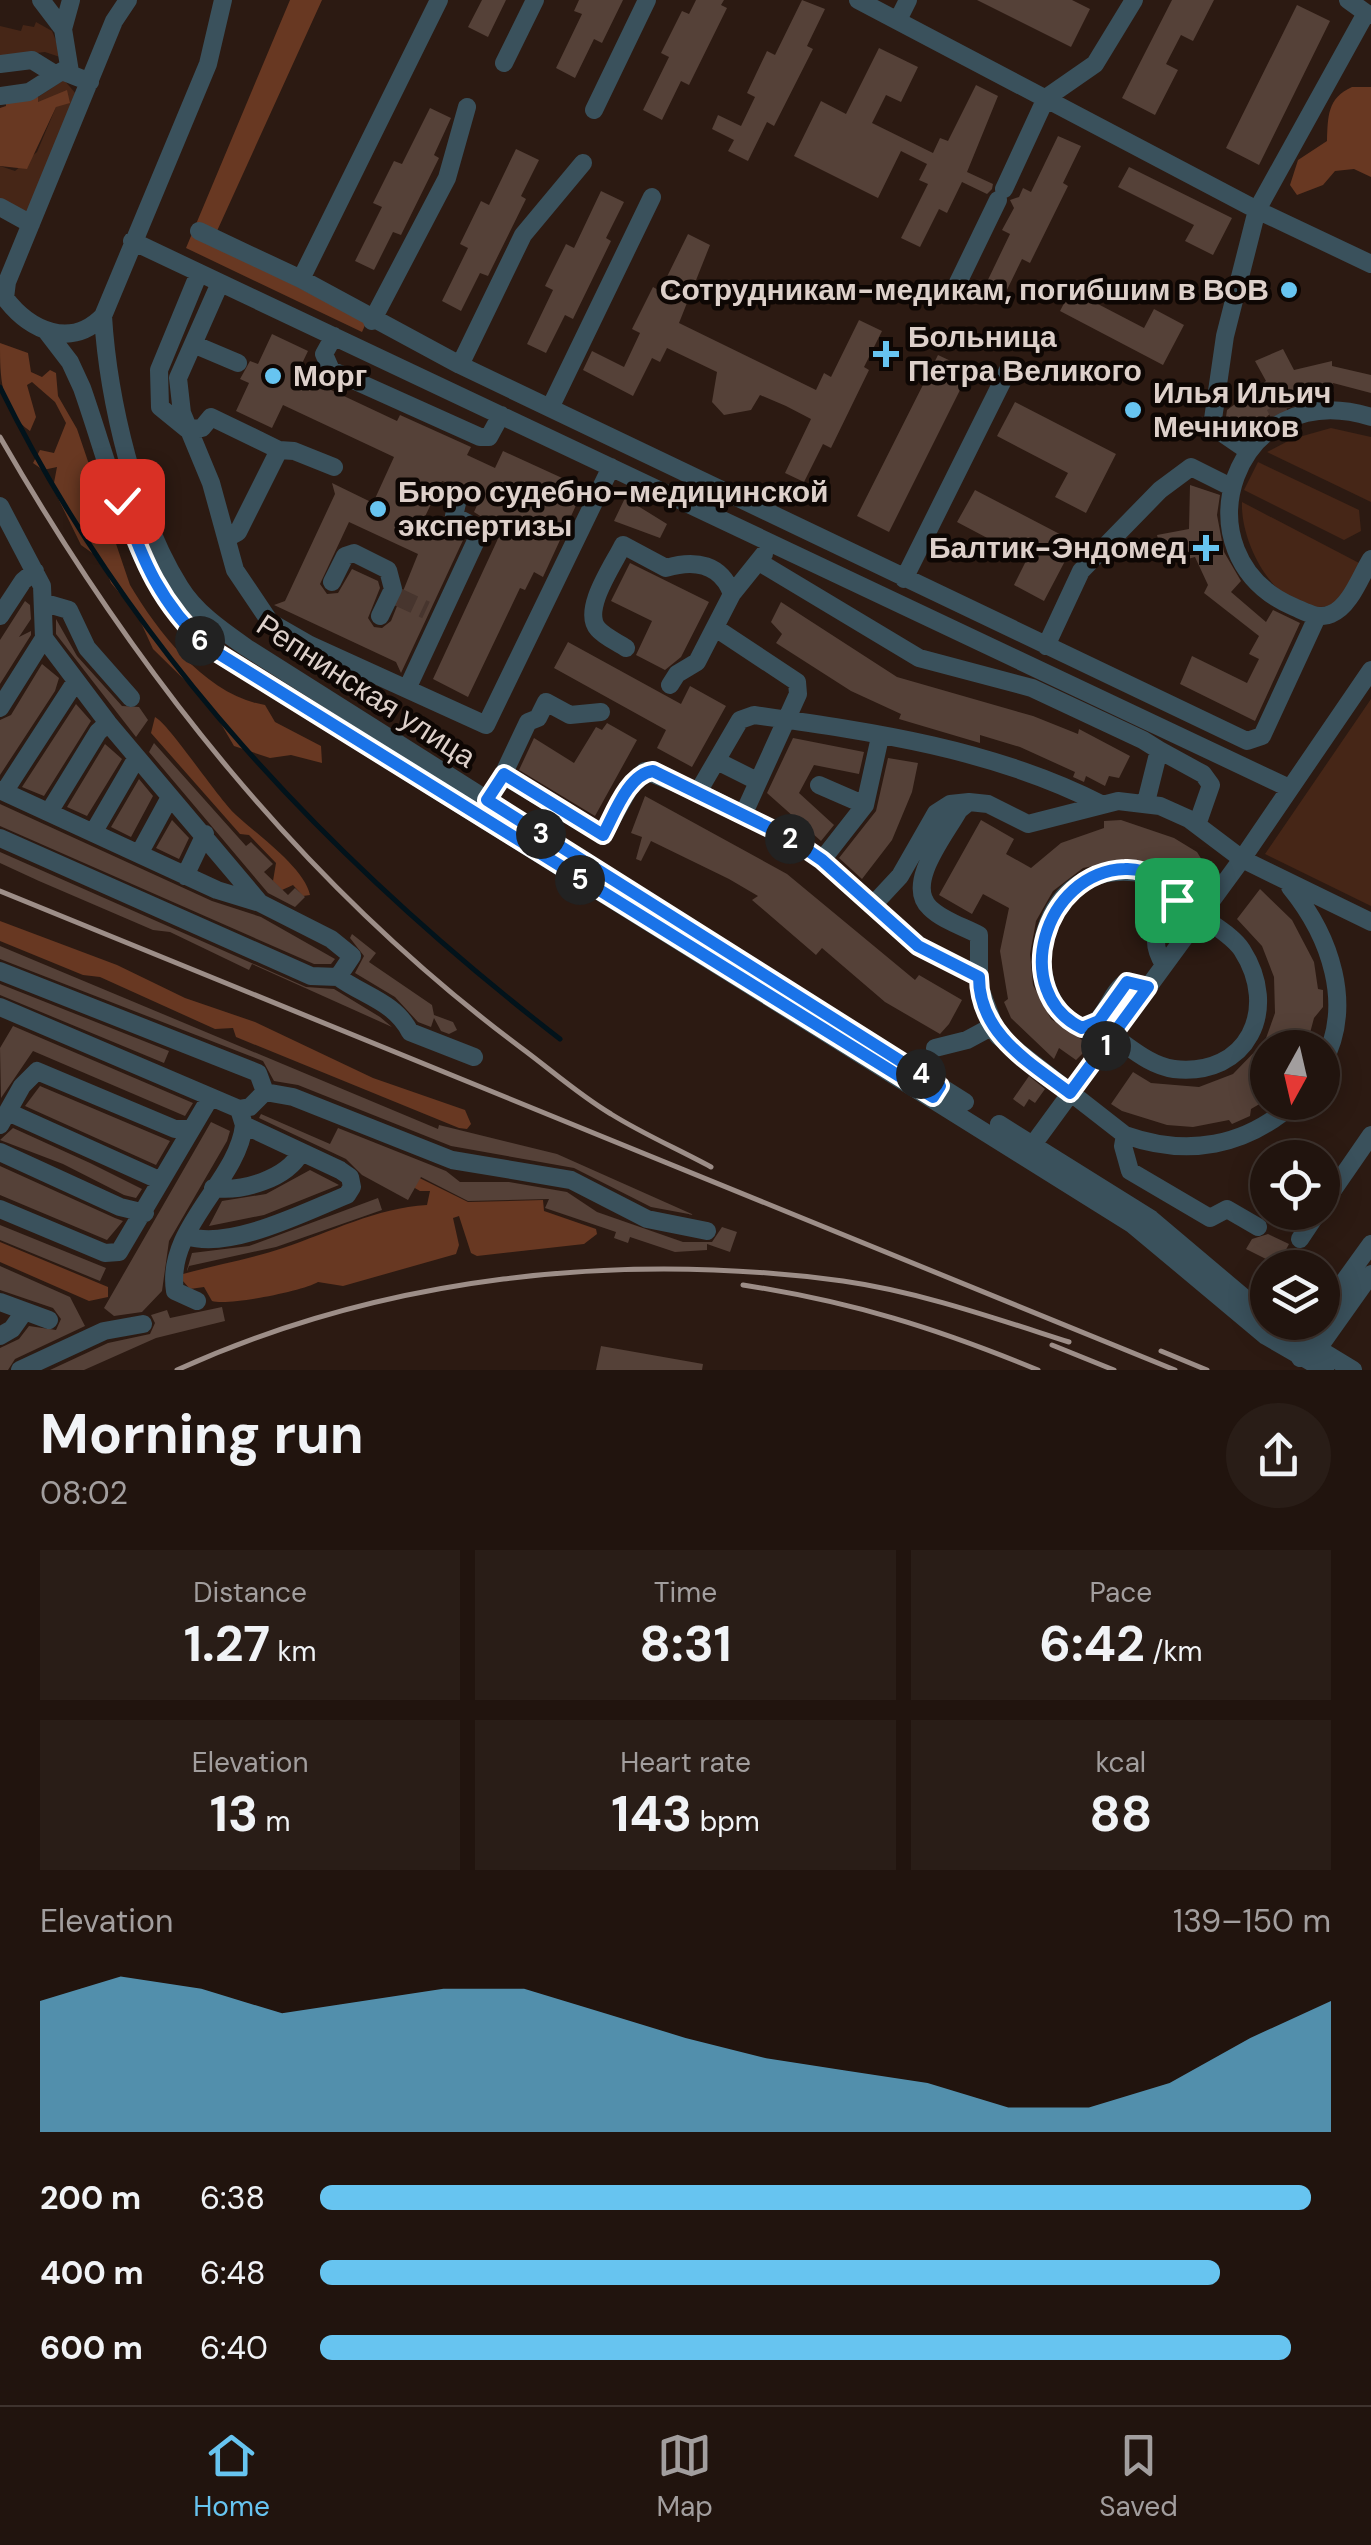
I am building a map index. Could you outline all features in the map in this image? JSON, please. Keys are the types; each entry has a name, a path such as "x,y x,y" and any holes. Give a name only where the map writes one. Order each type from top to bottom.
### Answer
{"street":[{"path":"41,0 63,30"},
{"path":"62,72 63,30 70,0"},
{"path":"3,300 114,21 128,0"},
{"path":"302,279 440,0"},
{"path":"504,64 535,0"},
{"path":"594,110 647,0"},
{"path":"858,0 1257,210 1371,264"},
{"path":"898,20 908,0"},
{"path":"953,293 1046,98 1096,64 1134,0"},
{"path":"1253,444 1212,426 1225,336 1257,210 1369,14 1348,0"},
{"path":"47,332 78,334 103,316 132,242 190,121 208,64 220,4"},
{"path":"0,64 32,60 90,82"},
{"path":"0,96 30,92 62,72"},
{"path":"372,321 446,178 467,107"},
{"path":"460,365 523,235 583,163"},
{"path":"550,408 652,197"},
{"path":"0,208 31,224"},
{"path":"199,231 302,279 372,321 460,365 904,579 1253,741 1262,736 1317,617"},
{"path":"132,242 1289,788"},
{"path":"199,273 159,370 160,407 187,429 202,428 211,417 279,450 294,451 334,467"},
{"path":"220,282 178,378 187,429 201,456 235,570 270,622 408,689 486,725 611,467"},
{"name":"Репнинская улица","path":"3,300 47,332 70,362 151,580 182,624 208,647 1132,1224 1243,1318 1353,1370"},
{"name":"Репнинская улица","path":"103,316 104,353 122,434 152,526 180,587 200,611 247,648 487,800 932,1097 1151,1219 1250,1303"},
{"path":"334,336 324,361 350,378 480,437 488,437 501,415"},
{"path":"193,344 238,364"},
{"path":"350,378 364,350"},
{"path":"904,579 1008,370"},
{"path":"1302,402 1371,417"},
{"path":"1253,444 1278,424 1320,409 1337,410"},
{"path":"1271,418 1231,487 1228,514 1239,554 1255,582 1282,602 1317,617 1333,614 1346,602 1371,558"},
{"path":"227,538 238,532 279,450"},
{"path":"1046,646 1081,571 1160,490 1191,467 1231,487"},
{"path":"652,510 662,492"},
{"path":"408,689 434,614 481,530 454,516 458,499"},
{"path":"0,506 6,531 35,572 45,603 44,638 0,708"},
{"path":"670,685 677,674 696,662 717,629 732,594 760,562 770,542"},
{"path":"626,648 600,632 593,616 597,597 623,545 666,568 684,562 707,564 726,579 732,594"},
{"path":"332,582 345,556 354,553 388,570 394,595 380,616"},
{"path":"760,562 919,658 1032,688 1203,774 1211,785 1197,825"},
{"path":"0,616 23,581 35,572"},
{"path":"45,603 69,610 88,648 131,698"},
{"path":"717,629 797,682 798,694 744,813"},
{"path":"44,638 108,724 260,902"},
{"path":"1029,1150 1242,859 1371,670"},
{"path":"76,682 2,791 186,876 260,902 331,939 352,956 338,977"},
{"path":"487,800 528,722 538,718 546,702 570,714 601,712"},
{"path":"698,792 740,720 754,716 975,753 1043,774 1102,804"},
{"path":"49,812 98,732 108,724"},
{"path":"822,860 865,805 880,737"},
{"path":"1146,802 1159,750"},
{"path":"93,833 136,758"},
{"path":"717,760 757,781"},
{"path":"504,774 603,835 630,787 645,772 653,771 744,813 822,860 918,946 979,977"},
{"path":"819,785 865,805"},
{"path":"139,854 170,798"},
{"path":"970,802 959,810 920,888 931,909 978,935 979,977 992,1026 1025,1060 1125,1135 1182,1149 1240,1140 1275,1120"},
{"path":"873,905 900,876 936,813 950,804 988,804 1028,824 1102,804 1146,802 1197,825 1242,859 1371,922"},
{"path":"186,876 204,834"},
{"path":"0,838 311,976 338,977 367,998 401,1014 410,1032 474,1057"},
{"path":"1148,987 1127,982 1115,993 1099,1021 1082,1028 1062,1012 1048,991 1044,942 1059,900 1075,885 1099,873 1142,871 1170,881 1177,900 1158,931 1154,947 1164,966"},
{"path":"1282,880 1311,914 1333,966 1337,1018 1333,1030"},
{"path":"1113,1036 1143,1058 1170,1068 1195,1070 1225,1060 1248,1039 1260,1015 1257,980 1241,946 1200,916"},
{"path":"0,971 258,1074 265,1092"},
{"path":"0,1007 210,1098 350,1178 352,1188 347,1194 268,1226 214,1239 187,1236"},
{"path":"935,1048 967,1040 992,1026"},
{"path":"162,1181 4,1119 37,1071 175,1129 190,1129"},
{"path":"197,1301 175,1291 172,1274 187,1236 237,1149 242,1117 265,1092"},
{"path":"265,1092 293,1097 452,1160 571,1180 647,1218 707,1231"},
{"path":"0,1209 105,1253 119,1252 128,1244 210,1098"},
{"path":"1125,1135 1130,1171 1210,1218 1227,1208 1250,1221"},
{"path":"1340,1180 1371,1135"},
{"path":"0,1152 120,1206 144,1212"},
{"path":"213,1188 228,1190 279,1175 295,1164 301,1152"},
{"path":"1300,1238 1306,1230"},
{"path":"1340,1287 1371,1244"},
{"path":"1306,1349 1371,1274"},
{"path":"0,1302 50,1320"},
{"path":"0,1336 12,1329 24,1312"},
{"path":"20,1370 101,1324 142,1324"},
{"name":"Репнинская улица","path":"1295,1340 1324,1370"},
{"path":"1306,1349 1309,1340"}],"shaded area":[{"path":"290,0 322,0 212,242 366,323 362,332 186,248"},
{"path":"36,22 52,31 63,58 45,52 0,57 0,26 21,31 23,25 34,27"},
{"path":"64,80 77,95 27,216 0,200 0,166 15,171 37,152 56,107 37,103 38,97"},
{"path":"1352,87 1371,87 1371,177 1354,169 1335,171 1323,185 1297,195 1290,185 1298,160 1327,141 1333,103"},
{"path":"67,90 70,103 56,107 27,169 0,166 0,108 6,106 6,101 38,97 38,102"},
{"path":"0,343 28,353 31,372 42,377 50,370 56,373 58,396 77,429 130,585 155,623 205,676 244,699 265,705 275,722 321,746 322,763 291,755 270,758 234,746 210,705 153,649 137,614 111,583 102,560 81,545 53,488 57,467 43,470 33,463 40,450 54,453 66,423 55,402 32,382 27,385 36,417 30,431 20,423 4,392"},
{"path":"1331,428 1371,437 1371,502 1267,452 1292,439"},
{"path":"1258,462 1359,510 1361,531 1344,540 1244,490"},
{"path":"1242,502 1361,564 1342,601 1321,607 1302,604 1285,595 1258,562 1243,521"},
{"path":"1371,699 1371,906 1265,854"},
{"path":"155,717 236,815 299,873 310,895 303,896 293,885 282,890 273,881 276,863 249,835 240,834 151,733"},
{"path":"0,921 117,965 185,998 255,1022 373,1078 465,1110 471,1124 467,1129 459,1128 236,1037 233,1028 215,1029 100,977 83,975 0,941"},
{"path":"365,1151 468,1202 543,1200 544,1211 596,1229 597,1234 584,1244 477,1256 471,1253 459,1216 453,1218 459,1245 456,1254 343,1286 318,1282 266,1297 221,1302 212,1301 204,1287 190,1289 182,1280 183,1274 271,1252 372,1216 427,1205 430,1191 420,1191 363,1158"},
{"path":"0,1242 108,1287 108,1297 89,1301 0,1262"}],"building":[{"path":"482,0 506,0 488,37 468,27"},
{"path":"579,0 623,0 602,43 594,39 575,78 556,68 582,14 574,11"},
{"path":"696,0 724,0 721,5 727,8 689,85 681,81 662,120 643,110 669,57 661,53 682,11 689,14"},
{"path":"802,0 825,9 807,46 813,49 774,126 767,122 748,161 728,151 734,140 712,129 718,115 741,126 755,97 747,93 767,51 775,55"},
{"path":"977,0 1072,0 1090,9 1071,47"},
{"path":"1172,0 1214,0 1193,41 1181,35 1166,64 1178,70 1155,115 1122,98"},
{"path":"1297,5 1330,21 1259,165 1226,148"},
{"path":"879,48 918,67 901,102 886,95 872,123 933,153 940,138 948,141 976,85 998,96 967,172 993,184 992,189 987,194 962,182 947,213 939,209 920,247 901,238 928,184 919,180 927,164 901,151 878,198 794,156 821,101 846,114"},
{"path":"430,108 451,118 434,155 439,158 401,235 393,232 374,270 355,261 382,207 373,203 394,161 402,164"},
{"path":"1058,136 1081,146 1063,183 1068,186 1030,263 1022,259 1003,298 984,288 1010,234 1002,230 1014,208 1010,200 1019,197 1023,188 1031,192"},
{"path":"516,149 539,160 521,196 526,199 488,276 480,273 461,311 442,301 468,248 460,244 481,201 489,205"},
{"path":"1129,167 1232,218 1213,255 1185,241 1194,225 1118,187"},
{"path":"601,191 624,202 606,238 611,241 573,319 565,315 546,353 527,344 553,290 545,286 566,244 574,248"},
{"path":"688,234 710,245 679,323 816,390 824,373 831,377 859,320 882,331 864,367 869,370 831,448 823,444 804,482 785,473 811,419 786,406 760,395 751,410 724,415 712,402 717,372 667,348 660,362 652,358 633,396 583,370 592,351 624,367 640,333 632,329 653,287 660,291"},
{"path":"1071,290 1144,328 1154,309 1184,325 1163,365 1060,311"},
{"name":"Бюро судебно-медицинской экспертизы","path":"272,334 308,351 297,374 397,421 400,415 471,447 467,455 495,468 503,451 584,488 543,577 534,572 525,590 520,588 468,697 433,679 502,530 474,512 480,499 462,487 442,481 421,525 450,539 465,536 401,673 396,662 274,605 285,601 335,494 332,483 373,503 394,457 283,405 272,428 236,411 249,383 240,379 250,361 258,364","holes":["349,522 418,554 391,621 382,628 374,627 368,618 380,588 378,581 352,569 338,593 327,594 320,584"]},
{"path":"1283,349 1294,370 1332,361 1332,366 1371,375 1371,393 1333,383 1334,392 1301,398 1303,403 1270,414 1245,434 1226,417 1227,410 1266,381 1255,361"},
{"path":"938,355 970,370 889,532 857,516"},
{"path":"1015,402 1116,454 1086,513 1055,497 1068,473 997,436"},
{"path":"1190,485 1220,495 1217,515 1224,552 1241,581 1231,592 1266,622 1273,610 1300,623 1255,721 1180,684 1192,656 1247,683 1259,659 1249,654 1259,636 1204,593 1208,585 1195,557 1165,565 1157,535 1189,529"},
{"path":"975,490 1075,542 1044,601 1014,585 1027,559 957,522"},
{"path":"625,498 667,524 660,538 614,521"},
{"path":"630,563 709,602 681,657 665,670 636,655 652,621 611,601"},
{"path":"25,601 30,605 31,619 19,637 31,631 31,635 0,684 0,640"},
{"path":"781,602 897,677 1033,716 1078,734 1079,729 1130,756 1119,778 1109,776 1105,786 1086,776 1084,782 1073,777 1075,772 1020,747 980,735 980,743 899,719 901,714 851,691 776,643 782,634 771,622"},
{"path":"56,619 77,656 122,706 139,707 148,720 136,737 56,634"},
{"path":"568,642 681,704 690,686 726,706 692,767 657,748 666,730 554,668"},
{"path":"42,664 59,678 55,691 0,775 0,720 11,715"},
{"path":"76,704 91,721 44,796 22,787"},
{"path":"607,723 637,740 595,816 519,770 534,738 574,763 596,727 602,730"},
{"path":"793,738 864,752 859,774 814,765 799,793 834,825 821,841 767,793"},
{"path":"154,743 246,846 251,842 273,864 264,872 288,895 295,888 305,897 295,907 268,893 149,752"},
{"path":"105,744 122,759 87,816 67,807"},
{"path":"888,758 918,763 912,792 892,840 862,879 839,858 876,811"},
{"path":"139,779 153,796 131,837 111,827"},
{"path":"645,796 787,874 915,980 919,975 962,1000 949,1024 940,1034 885,1002 822,948 816,955 752,900 758,896 729,879 651,841 641,861 636,859 642,837 631,833"},
{"path":"0,804 212,901 261,917 335,959 331,964 314,964 0,826"},
{"path":"172,820 189,838 179,859 156,848"},
{"path":"981,820 1014,839 1006,854 1031,868 1061,843 1104,828 1104,821 1121,820 1174,838 1197,852 1205,865 1196,887 1173,869 1123,860 1083,868 1053,891 1036,921 1030,954 1033,985 1051,1019 1085,1042 1081,1046 1086,1050 1076,1060 1059,1048 1054,1059 1011,1018 1004,1002 1008,999 1000,951 1009,908 983,894 972,914 939,895"},
{"path":"0,852 306,987 334,989 392,1027 252,964 249,970 170,932 153,930 39,881 0,863"},
{"path":"1260,889 1292,920 1314,962 1318,989 1323,990 1323,1007 1311,1030 1269,1030 1275,1013 1274,977 1262,946 1237,919"},
{"path":"352,934 376,953 369,962 432,1005 434,1015 453,1022 457,1030 449,1034 441,1031 434,1018 431,1027 418,1022 395,997 355,973 364,956 350,938"},
{"path":"0,946 438,1129 439,1125 557,1154 694,1215 651,1207 574,1168 451,1146 298,1085 274,1081 263,1061 0,959"},
{"path":"0,984 169,1051 164,1063 0,995"},
{"path":"13,1026 193,1103 185,1116 33,1051 1,1098 0,1048"},
{"path":"1250,1056 1250,1116 1232,1124 1229,1120 1193,1127 1167,1125 1111,1104 1133,1072 1151,1083 1199,1087 1233,1074"},
{"path":"1029,1076 1045,1089 1035,1103 1029,1099 1024,1107 1013,1099"},
{"path":"40,1086 170,1141 156,1165 25,1106"},
{"path":"261,1114 330,1144 338,1128 446,1171 460,1182 509,1182 567,1192 597,1212 683,1242 712,1242 722,1227 737,1232 730,1252 707,1244 707,1250 675,1252 630,1237 628,1243 614,1238 616,1232 545,1208 549,1199 468,1201 421,1177 408,1200 362,1175 346,1159 259,1118"},
{"path":"211,1122 230,1131 169,1241 162,1291 142,1312 114,1316 104,1308"},
{"path":"13,1128 142,1189 136,1198 124,1195 63,1164 0,1140"},
{"path":"0,1166 123,1221 107,1240 0,1195"},
{"path":"310,1170 339,1185 264,1215 209,1226 222,1201 266,1194"},
{"path":"378,1198 382,1210 276,1247 189,1266 187,1271 192,1253 249,1246"},
{"path":"0,1225 106,1268 100,1281 0,1240"},
{"path":"1268,1234 1289,1244 1286,1250 1250,1251 1246,1249 1252,1239"},
{"path":"0,1266 70,1297 85,1326 15,1359 8,1370 0,1370 0,1348 19,1339 29,1326 56,1330 61,1319 53,1308 0,1290"},
{"path":"222,1307 225,1321 156,1338 84,1370 50,1370 108,1343 150,1334 155,1323 151,1315 167,1310 170,1318"},
{"path":"601,1346 703,1364 702,1370 596,1370"}],"waterway":[{"path":"0,387 52,483 110,575 173,662 242,745 394,899 560,1039"}],"tunnel":[{"path":"1271,418 1303,402"},
{"path":"398,597 426,610"}],"railway":[{"path":"0,437 52,524 166,690 295,844 441,984 520,1047 599,1107 711,1167"},
{"path":"0,891 1175,1370"},
{"path":"177,1370 256,1338 337,1312 503,1279 588,1271 758,1272 843,1281 929,1299 1069,1342"},
{"path":"743,1285 894,1318 1038,1370"},
{"path":"1052,1345 1114,1370"},
{"path":"1161,1351 1207,1370"}],"place":[{"name":"Сотрудникам-медикам, погибшим в ВОВ","path":"1289,290"},
{"name":"Больница Петра Великого","path":"886,354"},
{"name":"Морг","path":"273,376"},
{"name":"Илья Ильич Мечников","path":"1133,410"},
{"name":"Бюро судебно-медицинской экспертизы","path":"378,509"},
{"name":"Балтик-Эндомед","path":"1206,548"}],"route":[{"path":"122,501 142,560 166,604 182,624 240,671 933,1097 940,1086 487,800 504,774 603,835 630,787 645,772 653,771 790,838 822,860 918,946 979,977 988,1017 998,1036 1070,1093 1148,987 1127,982 1120,986 1099,1021 1082,1028 1072,1023 1048,991 1044,942 1050,916 1059,900 1075,885 1099,873 1126,868 1170,881 1177,900"}]}
